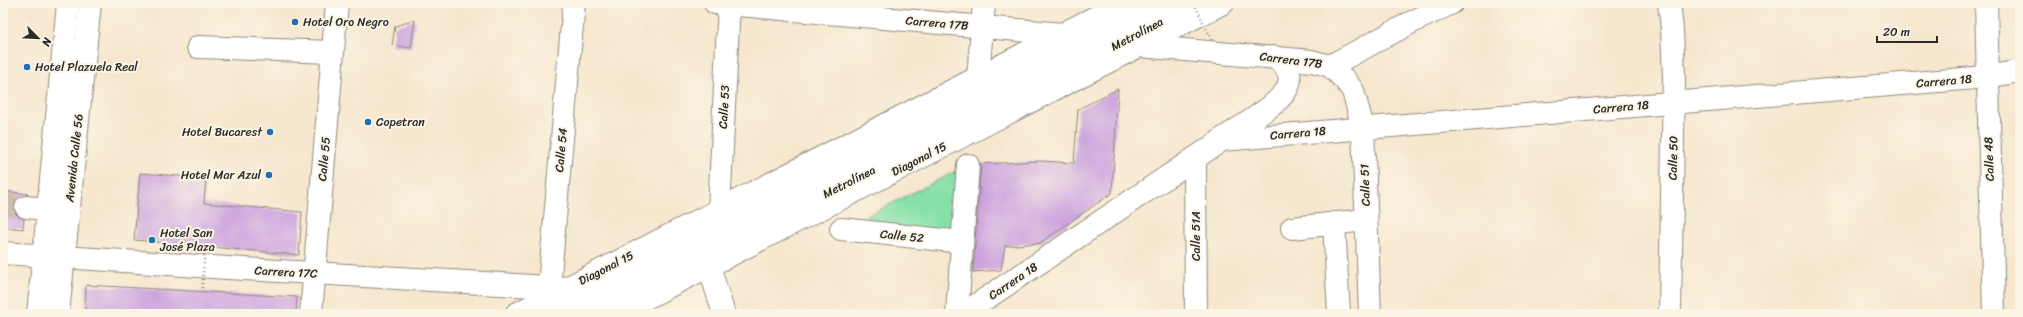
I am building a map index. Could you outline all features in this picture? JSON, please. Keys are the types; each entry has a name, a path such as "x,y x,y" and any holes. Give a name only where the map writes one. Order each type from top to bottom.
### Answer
{"street":[{"name":"Avenida Calle 56","path":"58,314 54,256 48,209 68,3"},
{"name":"Avenida Calle 56","path":"38,314 54,256 90,3"},
{"name":"Calle 55","path":"311,314 337,3"},
{"name":"Calle 54","path":"553,296 574,3"},
{"name":"Carrera 17B","path":"725,3 901,11 982,27 1063,34"},
{"name":"Calle 53","path":"719,211 725,3"},
{"path":"978,78 984,3"},
{"name":"Diagonal 15","path":"516,314 1123,3"},
{"name":"Metrolínea","path":"553,296 1155,3"},
{"name":"Metrolínea","path":"586,314 820,196 1195,3"},
{"name":"Diagonal 15","path":"615,314 1223,3"},
{"name":"Carrera 17B","path":"1139,46 1275,57 1312,61 1330,66 1412,22 1452,3"},
{"name":"Calle 50","path":"1669,3 1674,50 1670,314"},
{"name":"Calle 48","path":"1986,3 1994,314"},
{"path":"198,47 333,52"},
{"name":"Carrera 18","path":"963,314 1280,100 1288,89 1290,75 1285,65 1275,57"},
{"name":"Calle 51","path":"1330,66 1346,80 1354,92 1363,128 1370,314"},
{"name":"Carrera 18","path":"1222,140 1987,77 2020,71"},
{"name":"Calle 51A","path":"1195,158 1196,314"},
{"path":"957,314 968,165"},
{"path":"26,207 48,209"},
{"path":"1292,228 1366,220"},
{"path":"1334,223 1339,314"},
{"name":"Calle 52","path":"841,229 962,242"},
{"name":"Carrera 17C","path":"3,253 314,273 553,296"},
{"path":"709,266 724,314"}],"path":[{"path":"1195,3 1212,40"},
{"path":"202,292 205,247"}],"green space":[{"path":"978,160 981,164 967,294 953,249 835,232"}],"building":[{"path":"415,20 411,48 392,45 395,26"},
{"path":"1118,89 1112,193 1040,243 1005,246 1001,270 973,272 981,164 1041,161 1074,163 1078,109"},
{"path":"140,173 206,178 204,203 302,212 299,255 134,240"},
{"path":"3,191 28,194 16,200 14,205 15,213 24,219 23,229 3,227"},
{"path":"86,285 297,297 296,314 85,314"}],"tunnel":[{"path":"3,214 4,204 26,207"}],"place":[{"name":"Hotel Oro Negro","path":"295,22"},
{"name":"Hotel Plazuela Real","path":"27,67"},
{"name":"Copetran","path":"368,122"},
{"name":"Hotel Bucarest","path":"270,132"},
{"name":"Hotel Mar Azul","path":"269,175"},
{"name":"Hotel San José Plaza","path":"152,240"}]}
